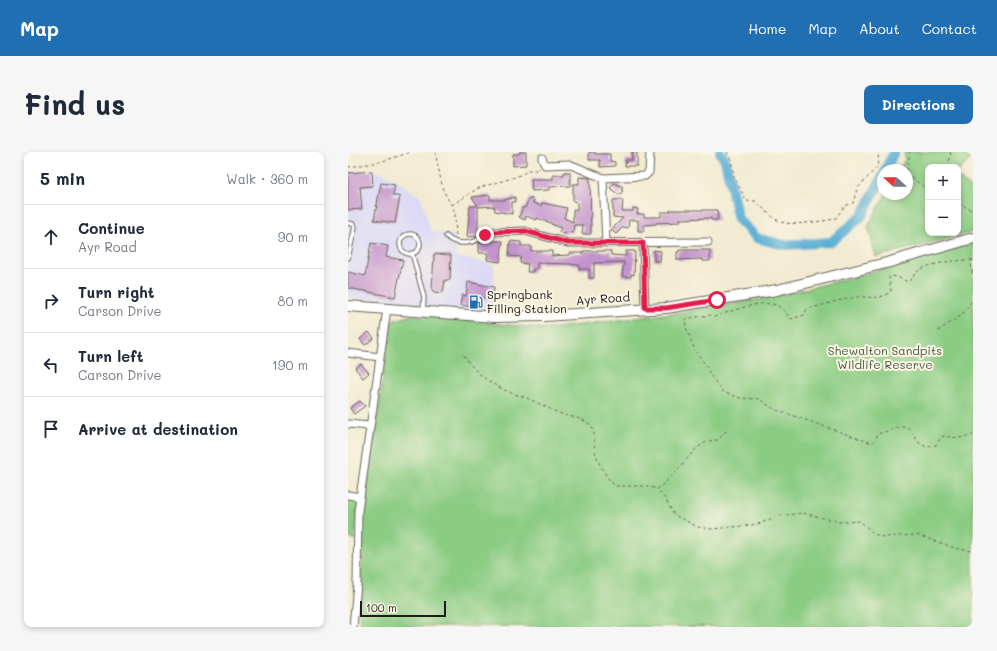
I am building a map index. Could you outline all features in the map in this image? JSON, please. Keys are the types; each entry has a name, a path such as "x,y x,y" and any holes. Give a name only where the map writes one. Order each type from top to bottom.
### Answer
{"main road":[{"name":"Ayr Road","path":"348,306 495,317 544,316 645,308 666,308 777,290 890,262 973,238"}],"street":[{"path":"543,161 569,164 604,178 645,176 649,172 650,152"},
{"path":"604,178 606,243"},
{"path":"485,235 490,232 525,231 568,243 708,242"},
{"path":"643,243 645,308"},
{"path":"353,627 356,603 356,539 360,497 387,309"},
{"path":"348,353 380,357"},
{"path":"348,424 369,426"},
{"path":"348,495 360,497"}],"lane":[{"path":"348,223 353,224 355,227 348,258"},
{"path":"407,234 413,234 420,241 419,247 412,253 406,252 401,248 401,242 407,234"},
{"path":"446,236 451,241 476,243 485,235"},
{"path":"412,253 424,297 423,312"}],"path":[{"path":"348,167 380,162 411,152"},
{"path":"435,152 443,190 452,205 457,218 456,242"},
{"path":"727,152 731,160 734,176 746,201 756,201 767,213 785,224 797,222 802,224 835,219 845,206 853,202 857,189 877,167 879,152"},
{"path":"910,152 910,164"},
{"path":"949,164 951,152"},
{"path":"452,205 478,189 524,174 528,170 538,170 543,161"},
{"path":"913,179 925,188"},
{"path":"961,205 973,211"},
{"path":"973,276 971,271 973,259 951,261 926,267 917,272 908,282 891,276 889,278 891,291 885,296 874,298 858,297 807,309 804,315 791,319 779,306 771,303 751,306 714,317 710,315 686,319 686,327 695,351 723,392 740,398 759,399 774,409 872,444 877,438 878,434 901,427 908,427 918,442 926,447 936,445 942,436 958,438 973,435"},
{"path":"938,331 962,315 973,299"},
{"path":"464,355 469,364 480,375 512,393 527,398 559,414 586,422 591,425 594,437 595,453 608,479 615,486 648,486 657,489 666,500 674,515 698,527 712,529 743,526 758,524 779,516 803,513 840,522 860,521 874,534 883,537 917,535 950,547 973,551"},
{"path":"657,489 675,473 691,454 711,440 718,440 726,431"}],"shaded area":[{"path":"348,170 382,172 421,197 431,231 454,235 457,257 494,265 493,312 407,306 348,297"}],"green space":[{"path":"904,152 973,152 973,156 961,169 961,164 925,164 925,236 957,236 876,257 868,226 883,200 913,200 913,164 902,164 905,159"},
{"path":"961,180 973,190 973,232 961,235"},
{"name":"Shewalton Sandpits Wildlife Reserve","path":"973,243 973,627 360,626 363,520 391,321 413,315 547,329 682,312 763,299 843,280"},
{"path":"348,496 359,498 355,539 348,538"}],"building":[{"path":"519,152 526,152 526,165 513,166 513,154 519,154"},
{"path":"589,152 595,152 595,154 610,154 610,161 615,162 615,166 600,167 600,160 589,160"},
{"path":"632,152 637,152 637,166 625,166 626,160 632,160"},
{"path":"372,171 373,186 360,187 362,209 348,210 348,173"},
{"path":"564,172 570,172 570,186 549,187 549,190 532,191 531,179 553,179 553,175 564,175"},
{"path":"579,177 590,178 591,234 582,234 583,225 574,225 573,233 566,232 565,234 559,232 561,228 551,223 537,218 536,220 526,216 525,220 519,217 529,198 534,200 533,203 541,206 542,203 567,208 564,218 573,222 573,210 577,210 577,202 573,201 573,184 579,184"},
{"path":"381,183 395,185 393,195 400,197 395,223 374,220"},
{"path":"614,183 623,187 621,190 623,191 619,195 610,188"},
{"path":"490,195 490,200 505,200 515,197 515,202 512,202 512,214 495,211 494,206 478,207 478,236 467,237 470,206 478,206 472,197"},
{"path":"613,200 623,200 622,211 633,211 633,208 638,209 637,214 644,214 644,217 661,217 661,212 670,212 670,210 717,210 718,220 711,220 711,218 680,219 680,222 644,225 644,231 638,231 638,220 629,220 628,228 623,227 616,234 611,230 623,218 613,217"},
{"path":"503,241 500,262 487,260 488,253 479,253 479,243"},
{"path":"510,241 521,242 521,246 531,246 531,251 552,251 552,256 570,255 570,253 583,253 583,251 611,251 611,255 626,256 626,251 635,251 634,275 631,274 631,277 622,276 624,262 594,263 594,278 589,278 589,269 579,269 579,265 570,264 537,263 537,269 533,269 533,272 527,272 528,264 520,263 521,257 509,256"},
{"path":"371,243 388,246 386,257 403,260 395,297 348,288 348,272 365,276"},
{"path":"654,250 661,251 660,261 654,261"},
{"path":"679,250 710,250 710,261 702,261 702,259 677,260 677,252 679,252"},
{"path":"434,254 451,255 450,280 445,280 443,292 441,293 434,292 432,290"},
{"path":"468,282 494,287 493,299 476,297 475,307 460,305 462,295 466,296"},
{"path":"369,332 374,338 365,345 360,339"},
{"path":"361,364 369,373 363,378 355,368"},
{"path":"360,401 365,406 354,414 350,408"}],"waterway":[{"path":"720,152 725,160 738,219 757,238 784,245 831,242 862,216 877,187"},
{"path":"888,164 894,152"}],"place":[{"name":"Springbank Filling Station","path":"476,302"}],"route":[{"path":"485,235 490,232 525,231 568,243 643,243 645,308 666,308 717,300"}]}
